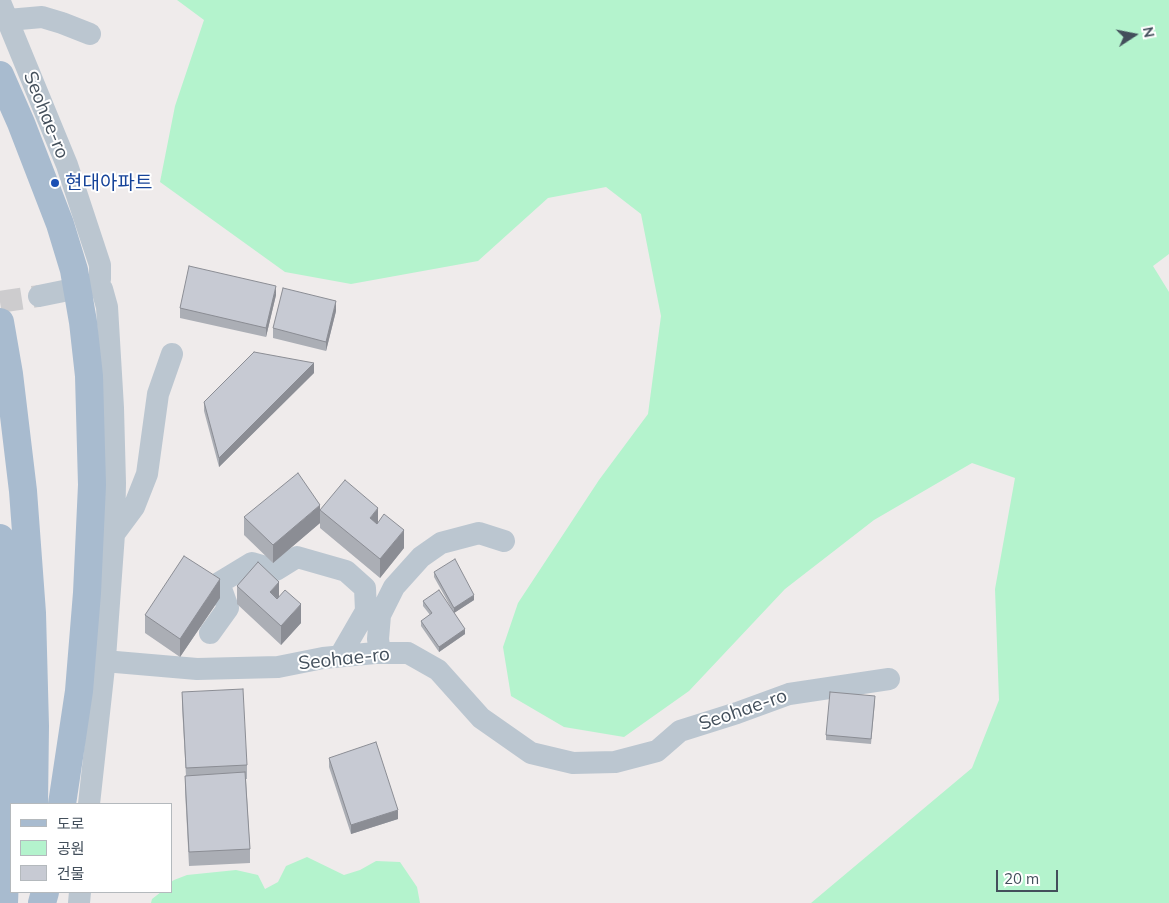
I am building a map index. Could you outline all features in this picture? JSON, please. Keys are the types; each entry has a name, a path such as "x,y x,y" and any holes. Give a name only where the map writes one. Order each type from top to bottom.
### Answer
{"main road":[{"path":"0,75 60,224 74,270 87,287 83,322 89,376 92,484 87,593 79,691 62,803"},
{"path":"0,322 9,374 23,491 32,614 35,726 34,803"},
{"path":"0,538 9,697 8,801 4,903"}],"street":[{"path":"4,11 42,17 90,34"},
{"name":"Seohae-ro","path":"4,11 67,165 100,265 100,279 87,287"},
{"path":"39,296 87,287 102,289 106,300 115,483 114,534 104,661 89,803"},
{"path":"114,534 134,507 147,474 158,394 172,354"},
{"path":"380,653 378,639 380,615 394,587 421,557 441,543 479,533 504,541"},
{"path":"210,633 228,608 219,583 252,563 276,570 296,557 346,571 365,588 366,612 340,656"},
{"name":"Seohae-ro","path":"104,661 197,670 278,667 340,656 408,653 438,670 481,718 531,753 573,763 615,762 657,751 680,731 790,694 889,679"}],"green space":[{"path":"177,0 1169,0 1169,254 1153,266 1169,292 1169,903 811,903 972,768 999,700 995,589 1015,478 972,463 874,520 785,589 689,691 624,737 564,727 511,696 503,647 518,603 599,480 648,414 661,316 641,214 606,187 548,198 478,261 351,284 285,272 160,182 175,106 204,20"},
{"path":"307,857 344,875 360,870 376,861 400,862 417,887 420,903 151,903 152,899 160,893 172,893 172,881 187,875 236,870 258,875 265,889 278,882 286,866"}],"building":[{"path":"189,266 276,286 266,328 180,308"},
{"path":"283,288 336,301 326,342 273,328"},
{"path":"254,352 314,363 219,458 204,402"},
{"path":"298,473 320,505 273,545 244,517"},
{"path":"345,480 378,508 370,518 377,524 384,514 404,530 380,559 320,510"},
{"path":"184,556 220,579 180,639 145,615"},
{"path":"455,559 474,595 454,608 434,572"},
{"path":"258,562 279,582 270,592 277,599 285,590 301,604 281,626 237,586"},
{"path":"439,590 465,629 439,647 421,621 432,613 423,601"},
{"path":"243,689 247,765 186,768 182,692"},
{"path":"830,692 875,696 871,739 826,735"},
{"path":"376,742 398,810 351,825 329,758"},
{"path":"245,772 250,849 189,852 185,776"}],"tunnel":[{"path":"0,302 39,296"}],"place":[{"name":"현대아파트","path":"55,183"}]}
